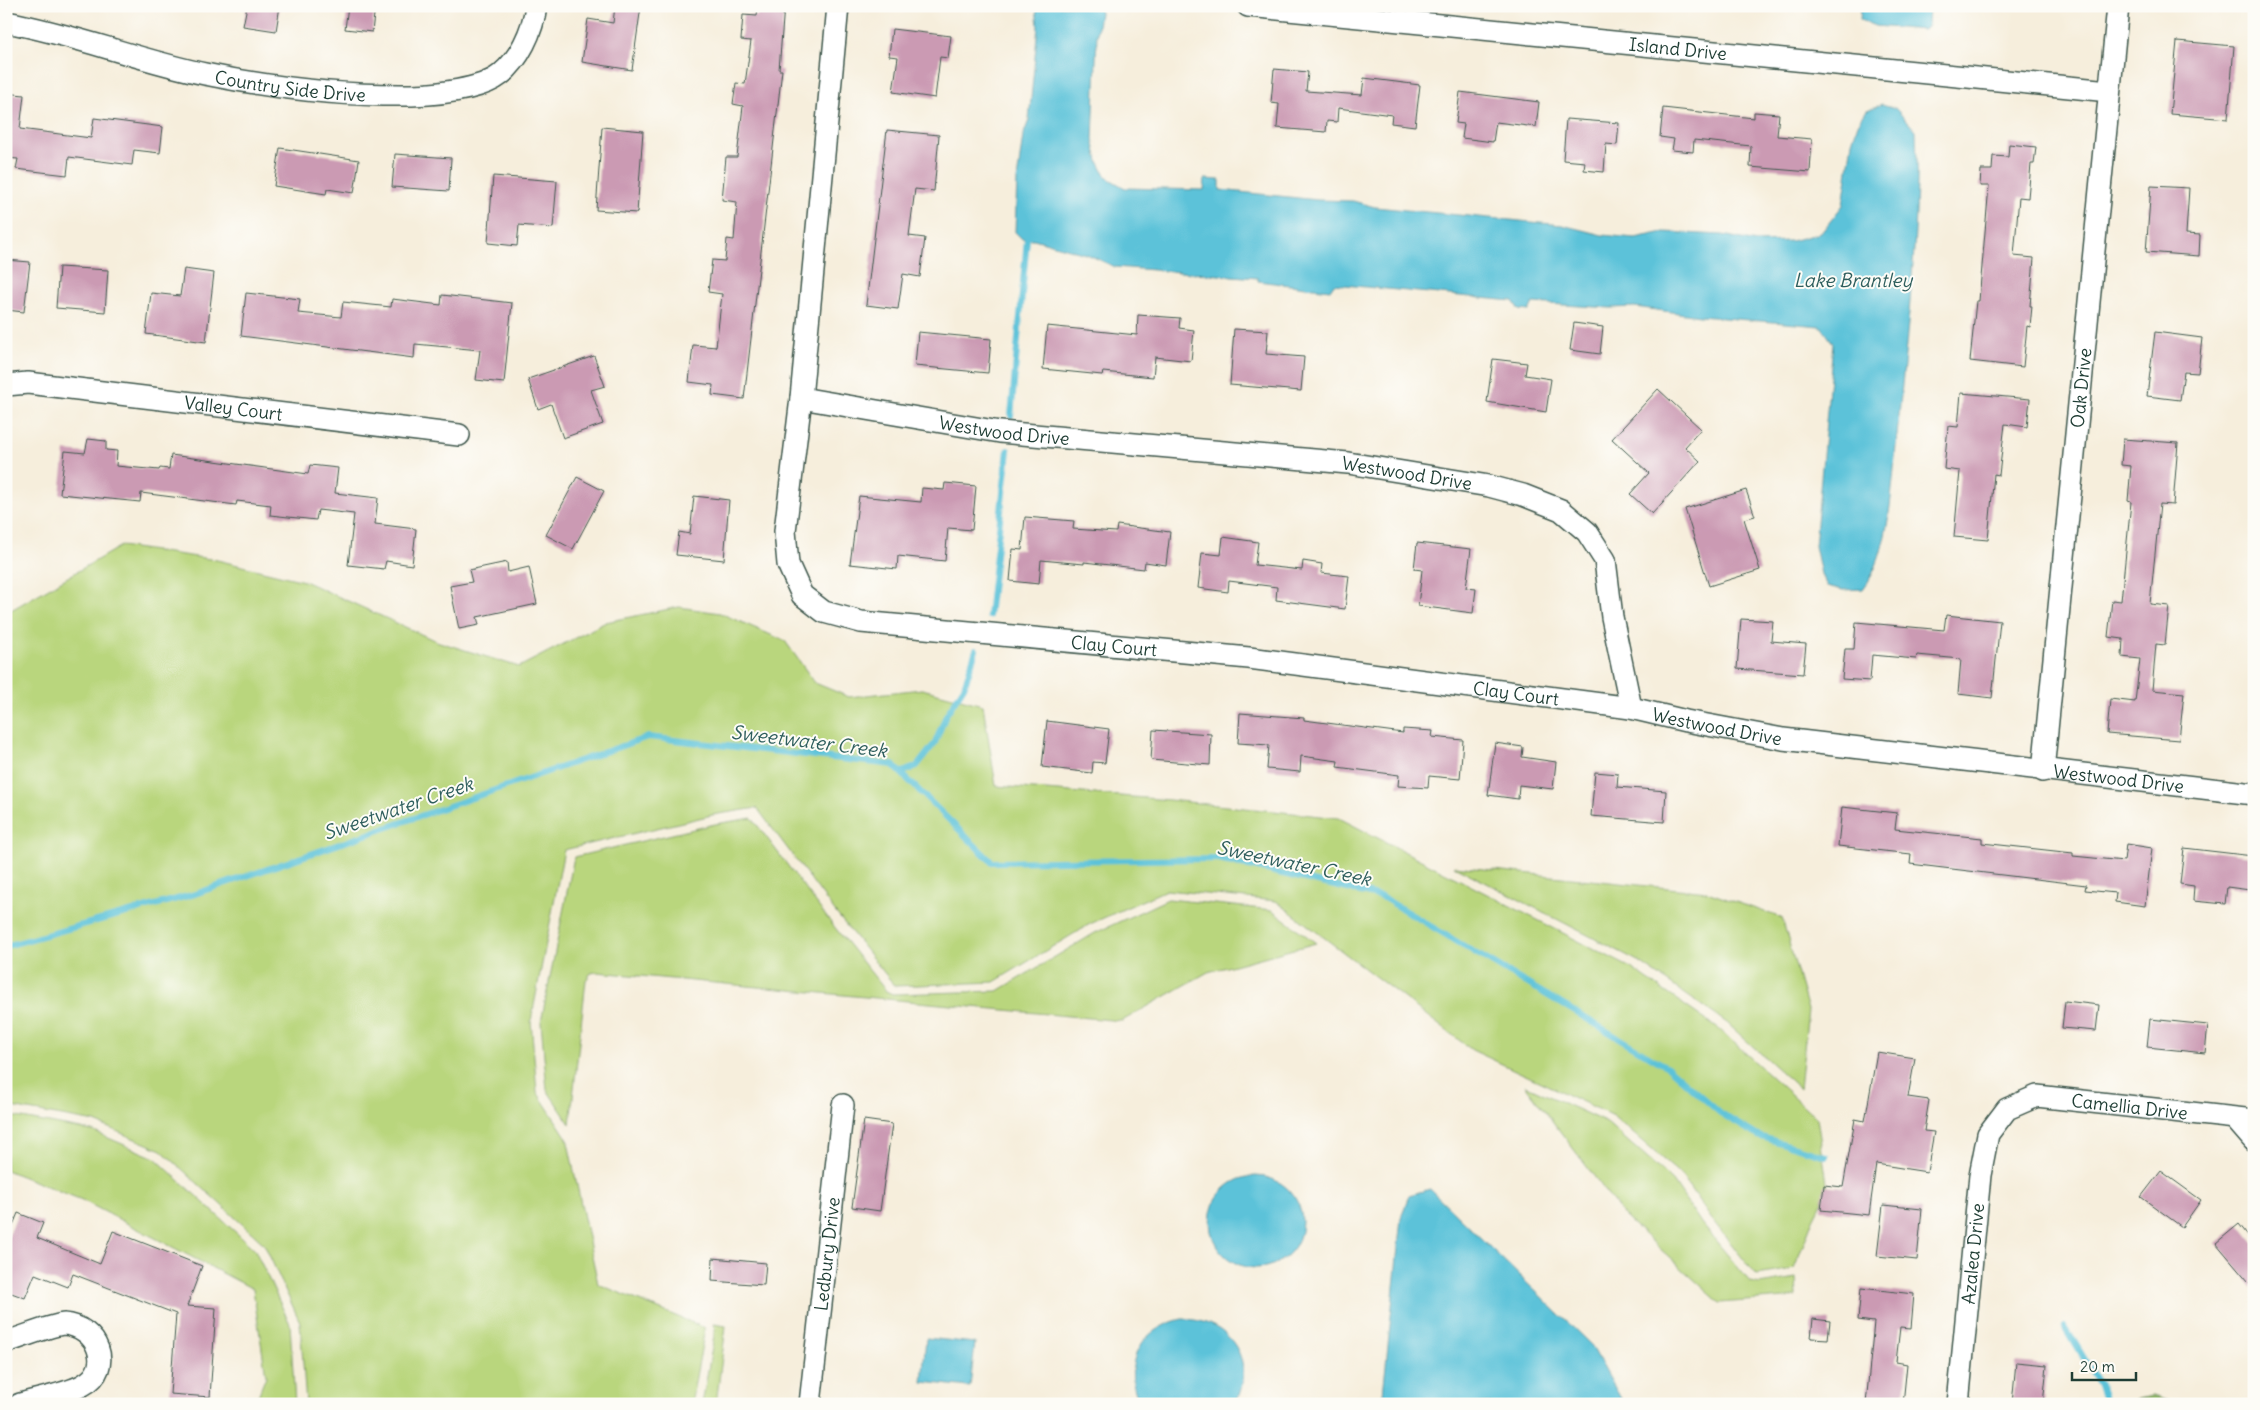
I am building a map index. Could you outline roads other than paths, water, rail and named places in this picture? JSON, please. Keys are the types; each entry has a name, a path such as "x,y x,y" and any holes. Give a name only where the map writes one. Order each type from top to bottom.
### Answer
{"street":[{"name":"Country Side Drive","path":"6,22 204,74 282,88 381,95 430,94 471,88 499,76 522,50 536,6"},
{"path":"801,398 838,6"},
{"name":"Island Drive","path":"1248,6 2109,91"},
{"name":"Oak Drive","path":"2043,771 2118,6"},
{"name":"Valley Court","path":"6,385 28,383 459,435"},
{"name":"Clay Court","path":"801,398 785,531 788,564 802,595 824,612 860,622 1248,658 1631,708"},
{"name":"Westwood Drive","path":"801,398 1000,432 1348,463 1489,486 1523,495 1561,510 1587,532 1605,560 1612,617 1631,708 1686,721 1783,739 2043,771 2254,794"},
{"name":"Camellia Drive","path":"2007,1110 2037,1096 2245,1120"},
{"name":"Ledbury Drive","path":"810,1404 843,1105"},
{"name":"Azalea Drive","path":"1958,1404 1980,1175 1988,1134 2007,1110"},
{"path":"2245,1120 2254,1141"},
{"path":"6,1342 63,1324 83,1329 96,1341 100,1361 93,1377 82,1386 20,1404"}],"water":[{"name":"Lake Brantley","path":"1036,6 1101,6 1097,33 1093,140 1098,161 1106,177 1125,188 1204,190 1205,179 1220,180 1220,190 1318,200 1353,201 1375,207 1562,225 1602,235 1635,238 1664,232 1723,235 1756,242 1791,241 1821,233 1843,205 1852,142 1858,124 1867,110 1882,104 1895,108 1916,131 1917,177 1914,247 1889,516 1879,557 1863,589 1843,590 1827,586 1821,574 1815,546 1833,343 1821,326 1700,316 1635,307 1611,308 1533,303 1529,311 1519,310 1513,301 1334,284 1330,290 1258,281 1258,278 1115,267 1089,255 1034,239 1022,239 1015,232 1017,180 1023,136 1029,120 1038,26"},
{"path":"1861,6 1929,6 1928,25 1924,30 1875,26 1860,20"},
{"path":"1247,1176 1265,1176 1282,1183 1295,1196 1302,1213 1302,1231 1295,1248 1282,1261 1265,1268 1247,1268 1230,1261 1217,1248 1210,1231 1210,1213 1217,1196 1230,1183"},
{"path":"1430,1189 1591,1345 1624,1404 1382,1404 1401,1218 1409,1195"},
{"path":"1182,1319 1199,1321 1213,1326 1225,1334 1235,1345 1241,1358 1243,1372 1241,1388 1235,1404 1140,1404 1132,1375 1138,1350 1155,1331 1167,1324"},
{"path":"926,1338 975,1343 970,1387 922,1382"}],"waterway":[{"path":"1011,416 1027,239"},
{"path":"989,616 1008,450"},
{"path":"901,773 917,766 935,743 946,715 964,687 976,650"},
{"name":"Sweetwater Creek","path":"6,946 195,894 648,737 893,765 992,862 1218,859 1382,897 1669,1068 1720,1113 1758,1136 1826,1156"},
{"name":"Sweetwater Creek","path":"2065,1326 2100,1385 2106,1404"}]}
